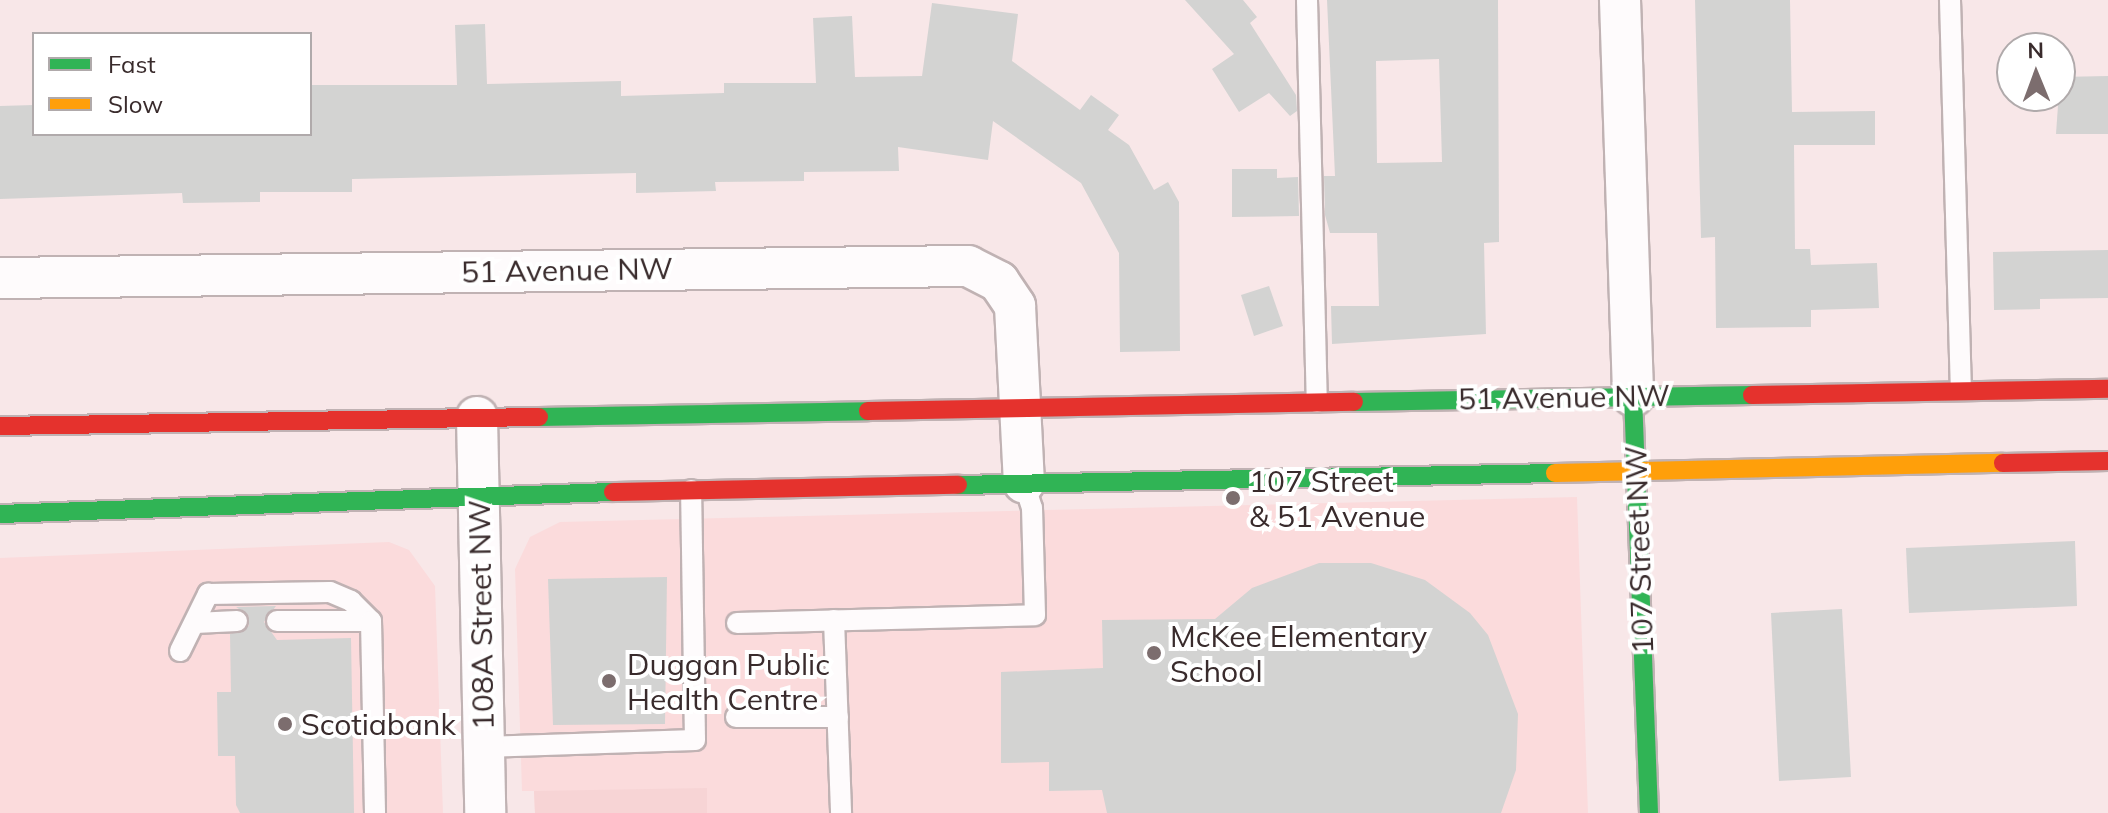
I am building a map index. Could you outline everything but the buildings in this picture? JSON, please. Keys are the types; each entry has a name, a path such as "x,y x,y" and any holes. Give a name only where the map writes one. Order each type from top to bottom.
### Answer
{"main road":[{"name":"51 Avenue NW","path":"0,426 2108,389"},
{"name":"107 Street NW","path":"1633,396 1649,813"},
{"path":"0,514 479,495 2108,461"}],"street":[{"name":"107 Street NW","path":"1620,0 1633,396"},
{"name":"51 Avenue NW","path":"0,278 968,266 999,282 1015,306 1024,483"},
{"name":"108A Street NW","path":"477,417 485,813"}],"lane":[{"path":"1307,0 1317,402"},
{"path":"1950,0 1961,390"},
{"path":"737,623 1035,615 1032,508 1024,483"},
{"path":"484,747 695,740 691,490"},
{"path":"180,651 208,594 330,592 351,601 371,621 375,813"},
{"path":"834,620 841,813"},
{"path":"195,623 237,621"},
{"path":"277,621 371,621"},
{"path":"736,717 838,717"}],"shaded area":[{"name":"McKee Elementary School","path":"1577,497 1588,813 535,813 534,791 522,791 515,569 530,537 560,522"},
{"path":"389,542 409,550 435,586 443,813 0,813 0,558"},
{"path":"707,788 707,813 535,813 534,791"}],"traffic: fast":[{"path":"1354,402 1752,395"},
{"path":"1633,396 1649,813"},
{"path":"539,417 868,411"},
{"path":"958,485 1555,473"},
{"path":"0,514 613,492"}],"traffic: slow":[{"path":"1555,473 2003,463"}],"traffic: jam":[{"path":"1752,395 2108,389"},
{"path":"868,411 1354,402"},
{"path":"0,426 539,417"},
{"path":"2003,463 2108,461"},
{"path":"613,492 958,485"}],"place":[{"name":"107 Street & 51 Avenue","path":"1233,498"},
{"name":"McKee Elementary School","path":"1154,653"},
{"name":"Duggan Public Health Centre","path":"609,681"},
{"name":"Scotiabank","path":"285,724"}]}
